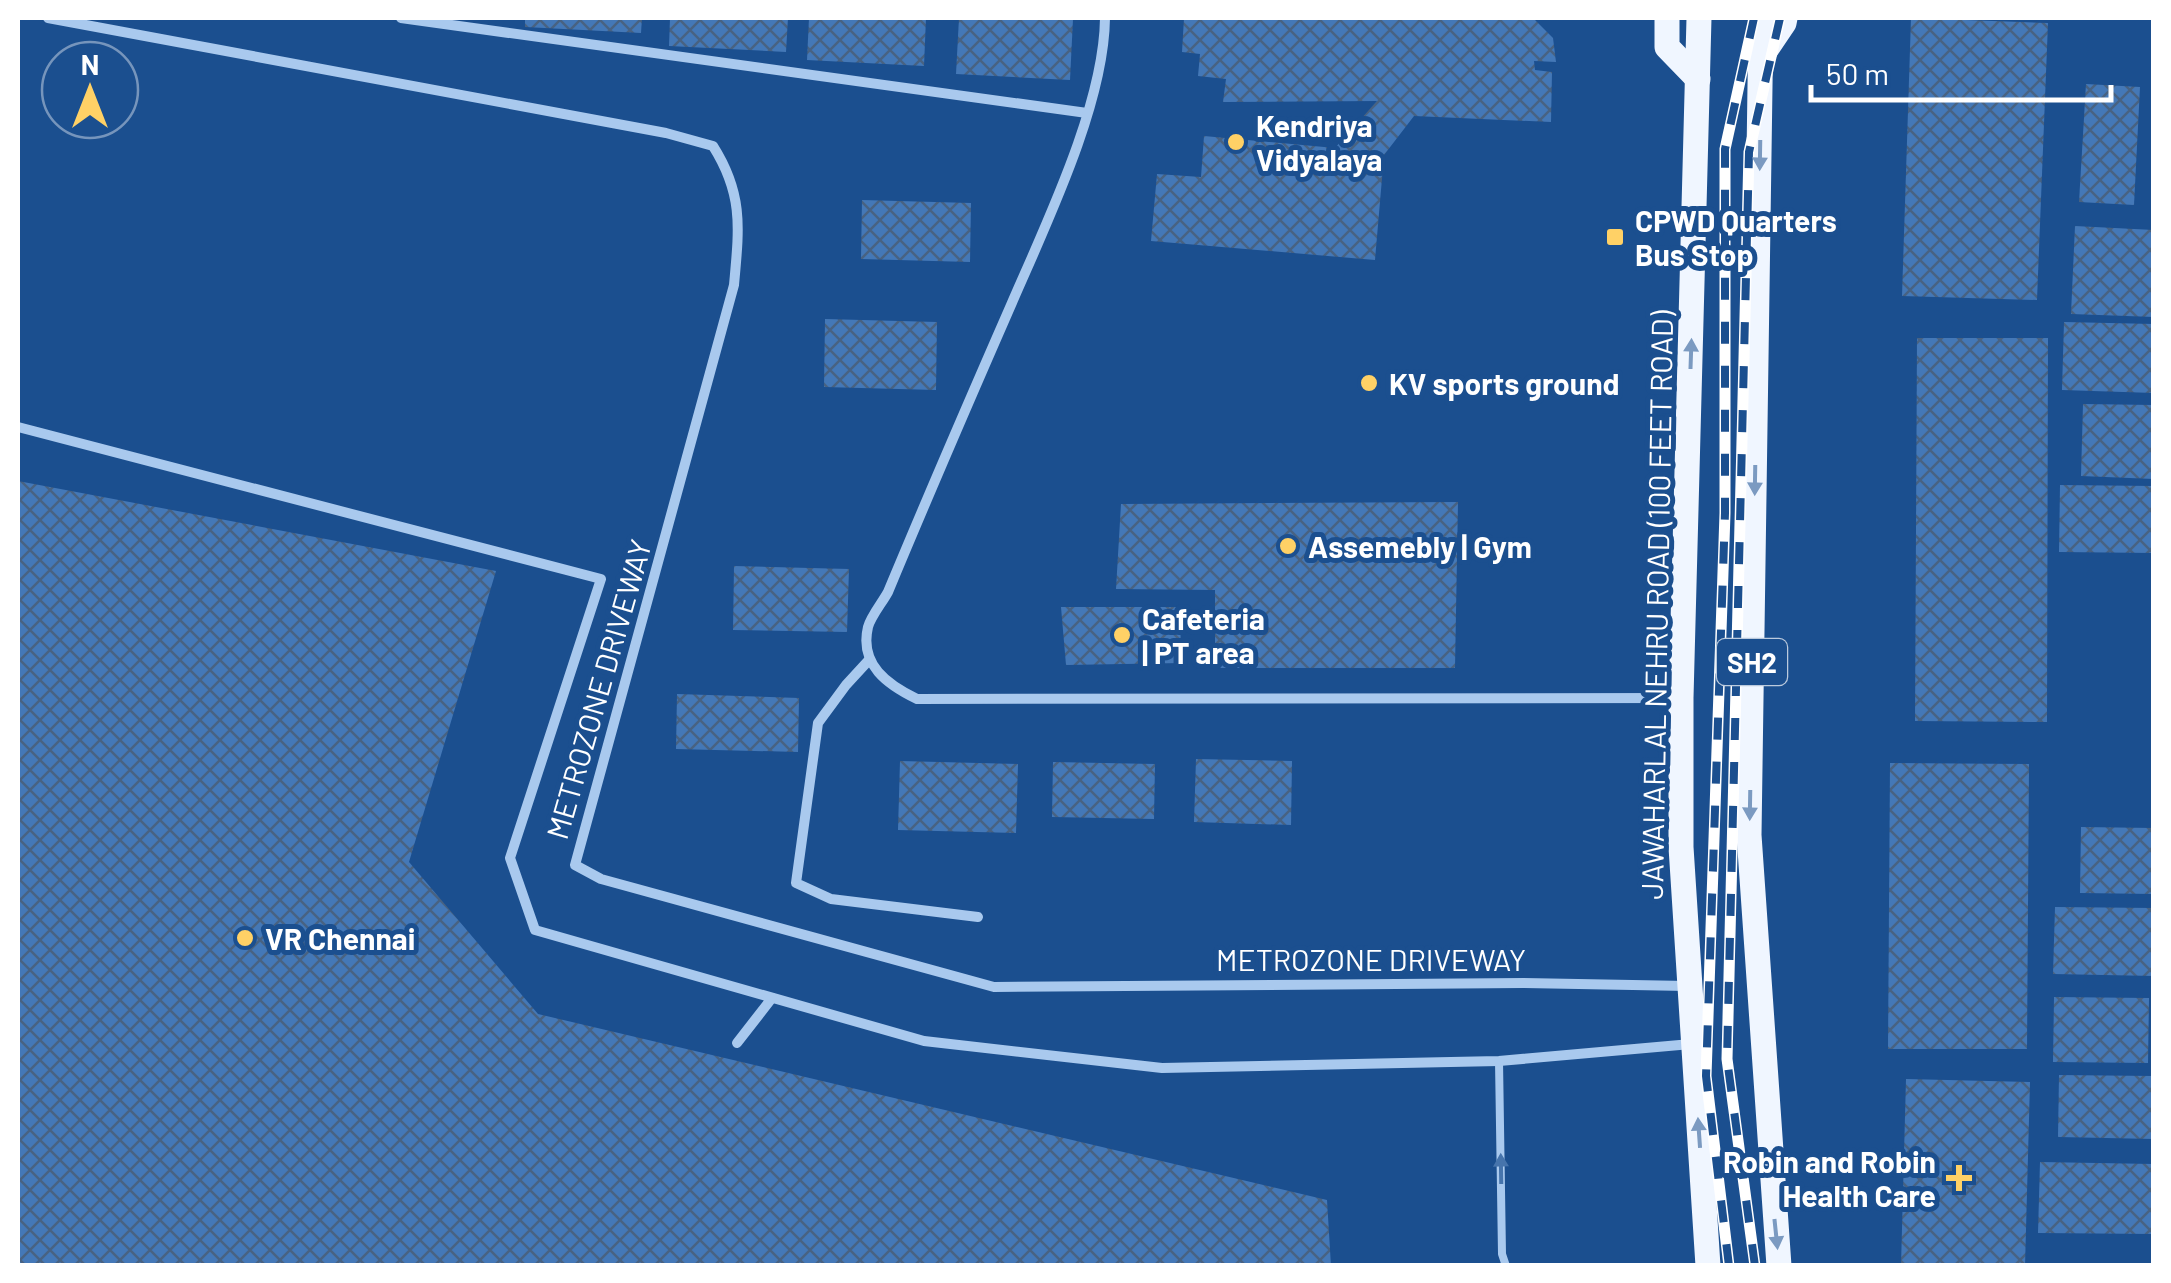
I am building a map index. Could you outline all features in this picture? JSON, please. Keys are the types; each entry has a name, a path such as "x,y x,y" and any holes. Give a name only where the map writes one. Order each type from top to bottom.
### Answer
{"main road":[{"path":"1666,18 1667,47 1698,79"},
{"name":"SH2","path":"1698,79 1700,18"},
{"name":"SH2","path":"1761,18 1750,835 1779,1266"},
{"path":"1761,57 1784,24 1784,18"},
{"name":"JAWAHARLAL NEHRU ROAD (100 FEET ROAD)","path":"1698,79 1682,698 1682,847 1708,1266"}],"street":[{"name":"METROZONE DRIVEWAY","path":"48,18 666,132 713,146 729,171 740,216 734,284 574,865 601,879 994,986 1503,983 1688,986"},
{"path":"402,18 1087,113"},
{"path":"1105,18 1105,45 1087,113 1047,222 888,592 868,628 870,660 889,686 917,699 1682,698"},
{"path":"18,427 600,579 510,858 535,930 924,1041 1162,1068 1499,1061 1692,1044"},
{"path":"870,660 846,684 818,723 796,884 830,899 978,916"},
{"path":"737,1044 772,998"}],"lane":[{"path":"1499,1061 1502,1254 1506,1266"}],"building":[{"path":"525,18 642,18 641,33 525,27"},
{"path":"670,18 788,18 786,52 669,46"},
{"path":"809,18 926,18 924,66 807,60"},
{"path":"959,18 1073,19 1070,80 956,74"},
{"name":"Kendriya Vidyalaya","path":"1184,18 1533,18 1553,38 1556,62 1534,61 1535,70 1552,72 1551,122 1414,116 1384,155 1375,260 1151,241 1157,174 1201,177 1204,136 1335,148 1377,101 1223,102 1226,79 1198,76 1200,54 1182,52"},
{"path":"1911,18 2048,23 2037,300 1902,296"},
{"path":"2086,84 2140,87 2134,205 2079,202"},
{"path":"862,200 971,203 970,262 861,259"},
{"path":"2075,226 2154,230 2154,317 2071,314"},
{"path":"825,319 937,322 936,390 824,387"},
{"path":"2064,322 2154,324 2154,393 2062,390"},
{"path":"1917,338 2048,338 2047,722 1915,721"},
{"path":"2083,404 2154,405 2154,479 2081,476"},
{"name":"VR Chennai","path":"18,481 496,571 409,862 538,1014 1327,1200 1331,1266 18,1266"},
{"path":"2060,485 2154,486 2154,553 2059,552"},
{"name":"Assemebly | Gym","path":"1458,502 1455,668 1215,668 1215,590 1116,589 1121,504"},
{"path":"734,566 849,569 847,632 733,630"},
{"name":"Cafeteria | PT area","path":"1061,607 1179,607 1182,663 1066,665"},
{"path":"677,694 799,698 798,752 676,749"},
{"path":"1196,759 1292,761 1291,825 1194,822"},
{"path":"900,761 1018,764 1016,833 898,830"},
{"path":"1053,762 1155,764 1154,819 1052,817"},
{"path":"1890,763 2029,764 2027,1049 1888,1049"},
{"path":"2081,827 2154,828 2154,894 2080,893"},
{"path":"2055,907 2154,908 2154,976 2053,974"},
{"path":"2054,997 2149,998 2148,1063 2053,1062"},
{"path":"2059,1075 2154,1076 2154,1139 2058,1137"},
{"path":"1906,1079 2030,1082 2025,1266 1901,1266"},
{"path":"2040,1162 2154,1164 2154,1234 2038,1233"}],"railway":[{"path":"1729,1266 1706,1076 1725,513 1725,149 1754,18"},
{"path":"1755,1266 1727,1059 1749,152 1780,18"}],"place":[{"name":"Kendriya Vidyalaya","path":"1236,142"},
{"name":"CPWD Quarters Bus Stop","path":"1615,237"},
{"name":"KV sports ground","path":"1369,383"},
{"name":"Assemebly | Gym","path":"1288,546"},
{"name":"Cafeteria | PT area","path":"1122,635"},
{"name":"VR Chennai","path":"245,938"},
{"name":"Robin and Robin Health Care","path":"1959,1178"}]}
